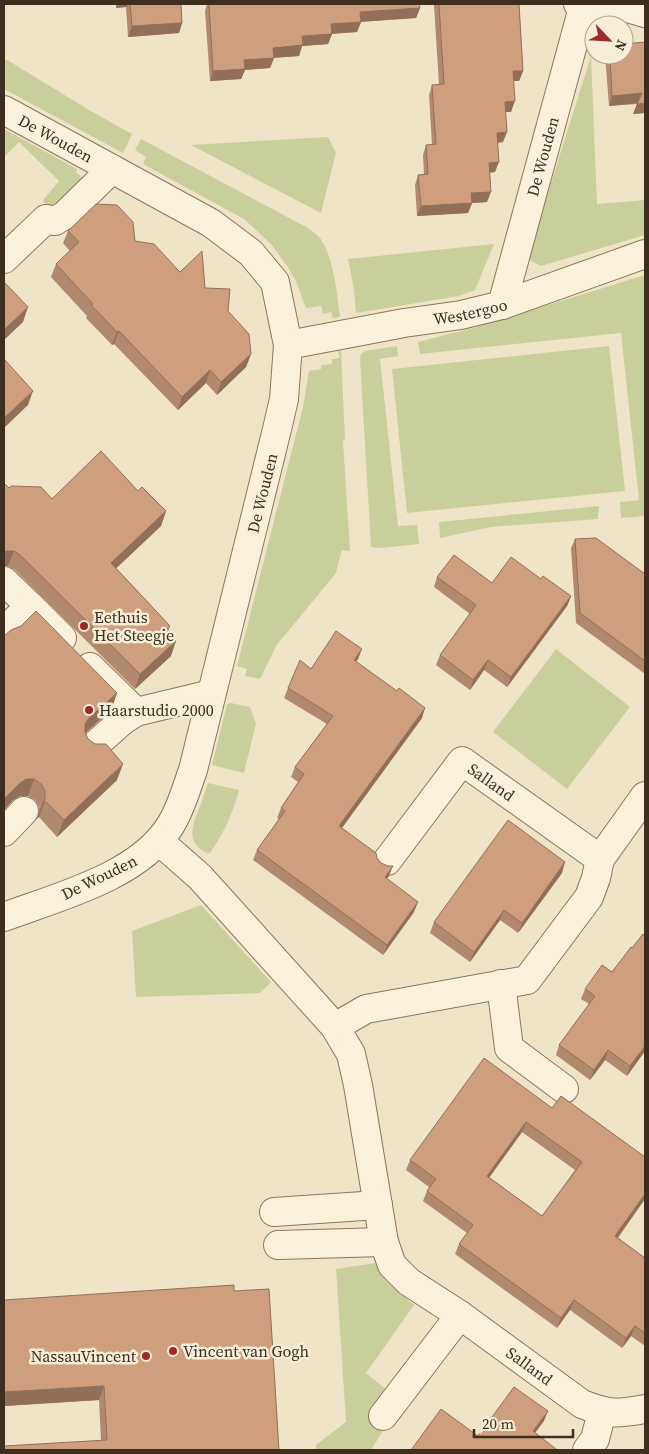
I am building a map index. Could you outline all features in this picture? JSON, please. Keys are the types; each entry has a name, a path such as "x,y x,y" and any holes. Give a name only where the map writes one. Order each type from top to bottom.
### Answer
{"street":[{"name":"De Wouden","path":"502,305 582,5 614,4 645,13"},
{"name":"De Wouden","path":"4,110 211,222 251,252 275,282 288,345 284,398 278,426 193,770 178,812 158,842 142,857 80,889 4,917"},
{"path":"4,259 46,219 55,220 65,215 112,169"},
{"name":"Westergoo","path":"288,345 404,323 461,315 502,305 645,254"},
{"path":"4,581 136,712"},
{"path":"4,631 30,606"},
{"path":"94,746 122,721 136,712 212,694"},
{"name":"Salland","path":"387,861 462,761 600,859"},
{"path":"335,1027 366,1009 527,980 588,897 596,878 600,859 645,796"},
{"path":"4,832 24,811"},
{"name":"Salland","path":"158,842 180,859 205,883 335,1027 351,1054 358,1085 384,1242 392,1265 409,1282 460,1315 582,1404 602,1412 618,1413 645,1409"},
{"path":"501,984 509,1048 564,1089"},
{"path":"274,1212 378,1205"},
{"path":"278,1245 384,1242"},
{"path":"383,1416 460,1315"},
{"path":"587,1450 595,1439 602,1412"}],"green space":[{"path":"4,58 132,134 123,153 4,89"},
{"path":"588,65 591,65 597,204 645,200 645,235 541,266 531,261 528,256"},
{"path":"4,129 77,169 76,173 80,175 81,179 78,185 54,206 43,202 59,181 19,142 4,157"},
{"path":"328,137 336,153 321,213 191,145"},
{"path":"141,139 308,228 317,235 325,246 332,265 340,317 333,318 331,312 323,314 321,306 306,308 295,279 287,266 271,244 244,219 143,164 146,157 135,150"},
{"path":"494,244 475,290 459,296 356,313 348,259"},
{"path":"645,275 645,516 621,518 620,502 639,500 621,333 420,354 418,342 473,328"},
{"path":"397,346 398,356 380,359 398,526 417,525 419,544 381,548 371,547 360,359 361,354 365,351"},
{"path":"609,346 625,491 407,513 392,369"},
{"path":"338,351 341,351 345,440 343,441 350,551 342,550 336,573 276,646 260,679 245,676 247,669 237,666 303,407 309,371 321,369 321,365 332,364 332,359 340,358"},
{"path":"599,506 598,519 491,527 440,538 439,522"},
{"path":"556,649 630,707 567,789 493,732"},
{"path":"231,703 250,707 256,724 244,773 212,765 227,704"},
{"path":"208,783 239,790 228,823 210,853 200,849 195,844 192,832"},
{"path":"201,905 271,982 260,993 136,997 132,931"},
{"path":"375,1263 386,1281 414,1305 366,1373 393,1395 394,1413 371,1450 316,1450 316,1445 346,1422 336,1269"}],"building":[{"path":"130,4 181,4 182,23 132,26"},
{"path":"209,4 419,4 420,8 360,12 361,22 331,24 332,34 302,36 303,45 273,48 274,58 244,60 245,69 213,71"},
{"path":"439,4 519,4 523,71 513,71 515,101 505,102 507,132 497,133 499,162 489,163 491,192 471,193 472,203 421,206 418,175 428,174 426,145 436,144 432,85 444,84"},
{"path":"645,42 645,103 637,104 642,93 612,96 610,65 634,65 634,43"},
{"path":"96,204 117,205 133,222 135,241 154,244 180,272 202,251 205,288 230,289 228,311 249,334 251,354 221,382 210,370 182,397 119,331 117,332 91,305 93,304 56,264 79,242 68,231"},
{"path":"4,282 28,307 4,330"},
{"path":"4,359 33,391 4,418"},
{"path":"101,451 138,491 142,487 166,511 111,563 170,626 166,630 176,641 140,674 20,555 14,551 4,552 4,483 9,488 11,486 41,487 52,499"},
{"path":"596,538 645,574 645,661 580,613 575,539"},
{"path":"454,555 492,583 511,557 541,579 543,576 571,596 511,677 488,660 473,680 440,655 476,605 437,577"},
{"path":"36,611 117,693 89,718 85,724 85,732 88,739 95,744 106,744 123,764 64,820 45,801 43,802 45,791 41,784 34,779 26,779 4,799 4,636 11,630 21,626"},
{"path":"336,631 362,649 354,660 397,691 399,688 425,708 339,826 376,853 381,863 393,866 385,877 418,902 387,945 257,850 285,811 281,808 304,774 295,767 333,716 288,688 300,660 311,669"},
{"path":"508,820 565,862 522,923 504,910 474,952 434,922"},
{"path":"643,934 645,936 645,1046 630,1066 608,1050 594,1070 559,1045 595,996 585,989 602,965 612,972"},
{"path":"484,1058 552,1108 561,1096 645,1157 645,1194 615,1236 645,1258 645,1333 635,1326 626,1338 574,1300 561,1318 459,1244 473,1225 427,1191 436,1179 410,1160","holes":["526,1122 582,1162 542,1216 487,1176"]},
{"name":"Vincent van Gogh","path":"234,1285 234,1291 269,1289 279,1450 4,1450 4,1446 107,1440 104,1386 4,1392 4,1300"},
{"path":"514,1387 548,1411 533,1431 555,1450 411,1450 441,1409 478,1436"}],"place":[{"name":"Eethuis Het Steegje","path":"84,626"},
{"name":"Haarstudio 2000","path":"89,710"},
{"name":"Vincent van Gogh","path":"173,1351"},
{"name":"NassauVincent","path":"146,1356"}]}
